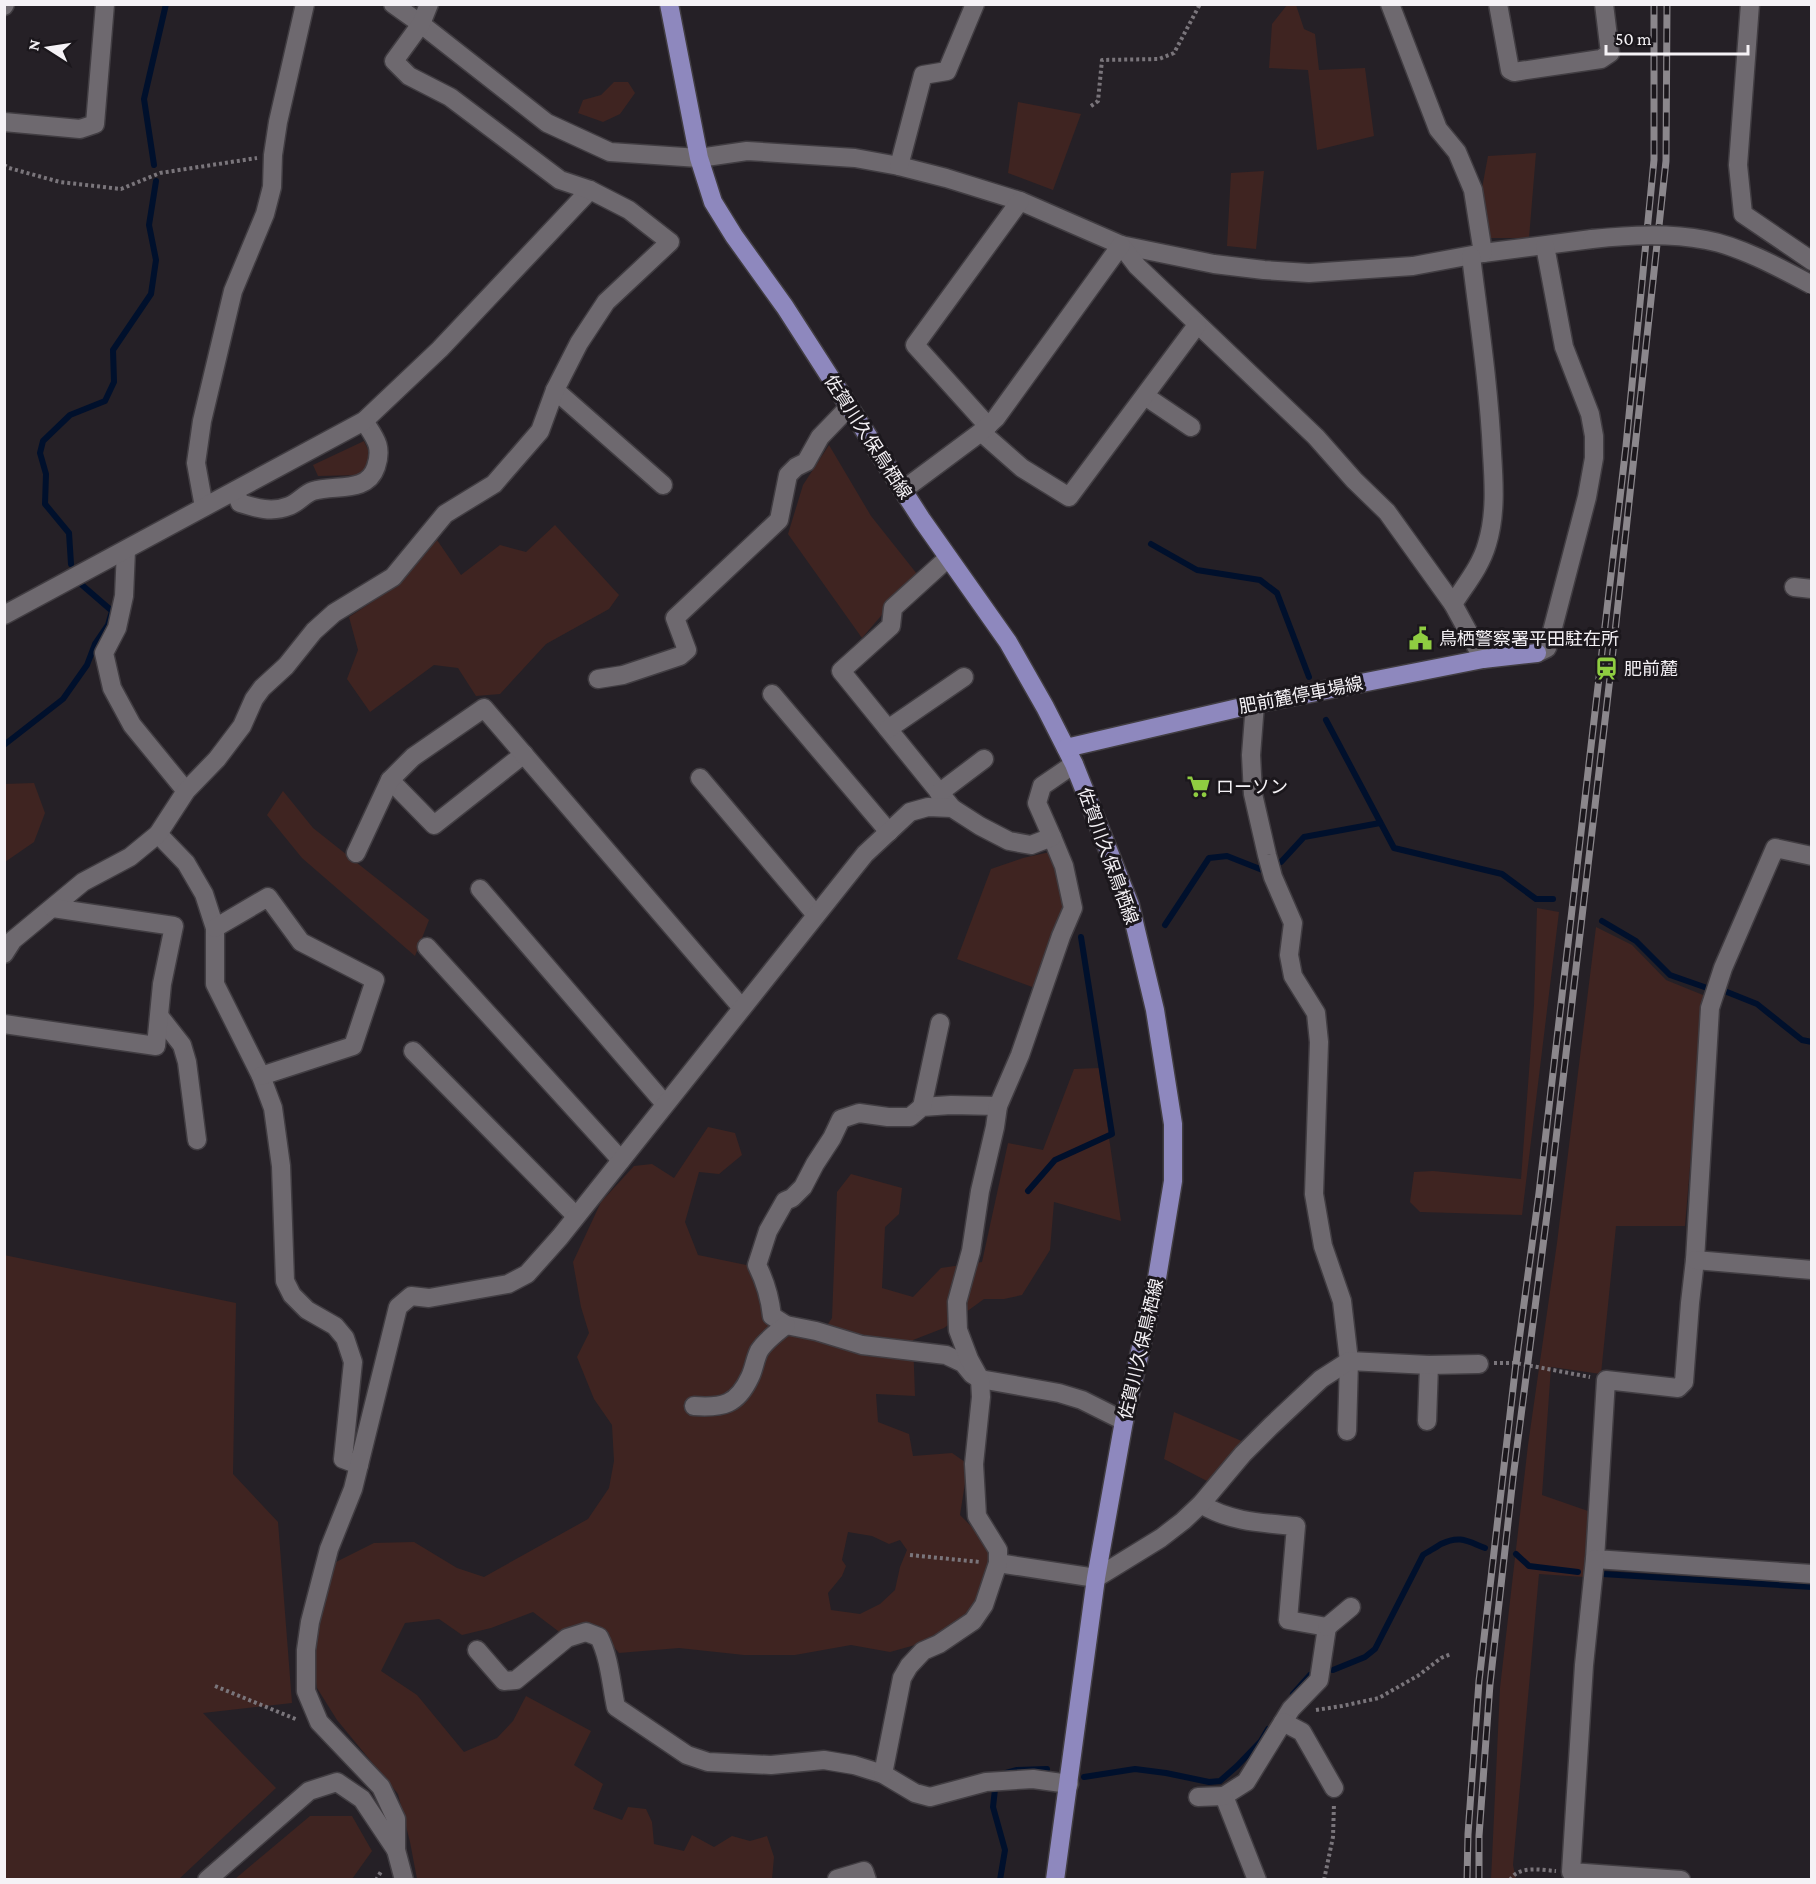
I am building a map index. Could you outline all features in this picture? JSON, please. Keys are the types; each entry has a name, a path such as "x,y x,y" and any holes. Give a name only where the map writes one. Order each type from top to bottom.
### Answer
{"main road":[{"name":"佐賀川久保鳥栖線","path":"669,4 699,158 713,202 734,236 785,307 948,558 1008,642 1046,707 1070,756 1130,905 1155,1010 1173,1124 1173,1181 1157,1278 1124,1421 1096,1578 1055,1880"},
{"name":"肥前麓停車場線","path":"1070,756 1256,704 1483,659 1537,653"}],"street":[{"path":"4,122 80,129 95,124 105,4"},
{"path":"204,507 196,463 202,421 232,291 265,214 272,187 273,155 278,122 305,4"},
{"path":"393,4 547,123 610,152 699,158 747,151 855,158 946,178 1020,201 1121,245 1214,264 1264,270 1308,273 1413,266 1477,254 1592,239 1629,235 1667,235 1709,241 1748,254 1812,285"},
{"path":"4,954 13,940 83,882 130,857 158,834 186,791 217,759 242,726 254,699 262,688 286,666 314,631 334,613 393,577 445,514 494,484 540,431 555,390 579,343 606,302 670,242 629,210 590,190 560,180 450,97 409,76 394,61 421,24 429,4"},
{"path":"899,166 923,75 947,71 975,4"},
{"path":"1390,4 1438,129 1457,152 1473,190 1491,412 1492,524 1486,547 1476,569 1453,604"},
{"path":"1498,4 1510,70 1514,72 1601,59 1611,53 1604,4"},
{"path":"1750,4 1738,165 1743,214 1812,261"},
{"path":"4,615 364,421 441,349 590,190"},
{"path":"1020,201 915,345 984,429 1022,468 1069,497 1197,325"},
{"path":"1121,245 1137,266 1316,437 1354,480 1387,512 1453,604 1483,659"},
{"path":"903,490 996,418 1121,245"},
{"path":"1537,653 1547,648 1550,639 1587,497 1594,436 1590,414 1564,347 1556,315 1545,246"},
{"path":"555,390 663,485"},
{"path":"1145,396 1191,427"},
{"path":"598,679 622,675 680,656 687,650 675,618 779,520 788,475 796,467 806,462 820,437 849,407"},
{"path":"235,491 240,503 264,510 290,506 312,491 365,483 373,477 380,456 378,442 364,421"},
{"path":"126,550 124,596 117,628 104,653 112,688 132,725 186,791"},
{"path":"948,558 893,608 891,626 841,671 952,808 1009,841 1031,845 1052,837"},
{"path":"888,729 964,677"},
{"path":"772,694 889,832"},
{"path":"1256,704 1251,755 1253,794 1270,866 1293,923 1289,955 1293,976 1316,1013 1319,1042 1314,1194 1323,1246 1342,1301 1349,1361 1347,1431"},
{"path":"356,853 390,780 413,757 484,708 741,1008"},
{"path":"390,780 434,825 524,754"},
{"path":"883,1774 902,1678 909,1666 923,1651 939,1644 973,1621 984,1605 998,1563 998,1550 977,1516 974,1464 981,1397 980,1378 969,1359 958,1330 957,1302 971,1251 980,1191 998,1106 1020,1055 1073,908 1064,866 1037,803 1042,786 1070,756"},
{"path":"939,792 984,759"},
{"path":"699,778 816,915"},
{"path":"404,1880 396,1850 396,1819 381,1787 319,1722 306,1691 306,1650 310,1623 329,1549 353,1490 360,1466 398,1307 411,1296 429,1298 508,1284 527,1274 542,1259 866,854 910,812 928,807 952,808"},
{"path":"158,834 186,863 204,894 215,928 215,984 261,1076 273,1108 281,1166 285,1281 292,1295 307,1310 334,1326 345,1338 352,1362 343,1459 360,1466"},
{"path":"1681,1880 1572,1872 1584,1665 1595,1559 1606,1380 1678,1388 1684,1382 1695,1260 1710,1008 1724,968 1774,848 1812,856"},
{"path":"480,889 665,1104"},
{"path":"215,928 268,897 302,942 375,980 353,1046 261,1076"},
{"path":"4,1024 156,1046 162,984 174,926 53,908"},
{"path":"427,947 621,1160"},
{"path":"160,1017 182,1045 187,1062 197,1140"},
{"path":"922,1107 940,1023"},
{"path":"413,1051 576,1216"},
{"path":"998,1106 922,1107 910,1117 859,1113 842,1119 803,1186 792,1198 785,1201 768,1231 757,1265 764,1279 772,1316 786,1325 816,1331 862,1345 946,1355 963,1363 972,1374 980,1378 1059,1393 1082,1400 1124,1421"},
{"path":"1695,1260 1812,1269"},
{"path":"694,1406 714,1408 730,1403 751,1376 760,1348 786,1325"},
{"path":"998,1563 1096,1578 1161,1538 1183,1521 1271,1426 1321,1378 1349,1361 1429,1365 1479,1364"},
{"path":"1427,1421 1429,1365"},
{"path":"1201,1504 1215,1513 1247,1522 1296,1526 1288,1620 1327,1627"},
{"path":"1595,1559 1812,1574"},
{"path":"1198,1797 1224,1797 1246,1782 1287,1715 1319,1680 1327,1627 1351,1607"},
{"path":"477,1650 504,1681 516,1680 567,1638 586,1632 599,1637 606,1652 616,1707 687,1755 708,1762 771,1765 824,1760 883,1774 915,1793 930,1797 986,1782 1034,1779 1069,1784"},
{"path":"1287,1715 1302,1732 1335,1788"},
{"path":"207,1880 309,1791 337,1782 362,1799 396,1850"},
{"path":"1224,1797 1257,1880"},
{"path":"837,1879 864,1871 867,1880"}],"path":[{"path":"1091,106 1098,101 1102,60 1159,59 1174,53 1200,4"},
{"path":"4,165 60,182 121,189 160,173 273,155"},
{"path":"1479,1364 1516,1363 1606,1380"},
{"path":"910,1555 998,1563"},
{"path":"1287,1715 1379,1698 1419,1675 1441,1658 1451,1654"},
{"path":"215,1686 300,1721 319,1722"},
{"path":"1324,1880 1333,1837 1335,1788"},
{"path":"1510,1880 1513,1875 1527,1869 1572,1872"}],"shaded area":[{"path":"1287,5 1296,5 1304,29 1315,34 1319,70 1365,68 1374,136 1317,150 1308,70 1269,68 1272,24"},
{"path":"614,82 628,82 635,93 620,114 603,122 578,113 583,100 601,95"},
{"path":"1018,102 1081,114 1053,190 1008,173"},
{"path":"1536,153 1529,238 1490,238 1480,199 1488,156"},
{"path":"1264,171 1256,249 1227,246 1231,173"},
{"path":"364,441 371,456 363,475 318,476 313,465"},
{"path":"829,445 871,516 917,574 862,638 788,534 803,485"},
{"path":"555,525 619,595 609,609 546,644 500,694 476,696 458,668 434,665 370,712 347,679 358,650 349,617 401,583 437,540 461,575 500,545 526,552"},
{"path":"34,783 45,813 34,842 5,862 5,784"},
{"path":"283,791 313,828 429,920 415,956 302,858 267,815"},
{"path":"1050,852 1068,910 1035,988 957,959 991,869"},
{"path":"1537,908 1559,912 1522,1215 1420,1212 1410,1202 1414,1172 1433,1171 1521,1179 1534,1005"},
{"path":"1596,927 1632,945 1666,980 1703,995 1685,1226 1616,1226 1601,1374 1551,1367 1542,1495 1588,1511 1584,1577 1539,1574 1513,1865 1516,1879 1491,1880 1500,1688 1528,1445 1557,1243"},
{"path":"1099,1068 1121,1221 1054,1202 1050,1250 1022,1295 1004,1299 984,1299 944,1328 913,1340 915,1396 876,1394 878,1422 909,1434 913,1456 952,1453 968,1464 960,1515 989,1544 990,1579 974,1614 926,1642 890,1652 851,1645 795,1655 744,1655 679,1648 619,1653 599,1630 562,1634 533,1612 491,1628 462,1635 439,1619 405,1623 381,1671 417,1695 464,1752 497,1738 513,1721 526,1696 591,1731 574,1765 603,1784 593,1809 622,1820 628,1807 646,1809 652,1822 654,1844 684,1851 692,1835 714,1847 732,1836 750,1841 767,1836 774,1857 772,1879 417,1879 398,1794 337,1720 317,1688 311,1652 332,1564 374,1543 414,1542 457,1568 484,1577 588,1519 609,1488 614,1461 612,1425 594,1399 577,1357 589,1333 581,1307 573,1262 601,1202 634,1166 652,1164 674,1178 708,1127 735,1133 742,1155 719,1174 699,1172 685,1222 698,1255 751,1266 765,1316 819,1337 832,1318 837,1192 851,1174 902,1188 899,1214 885,1227 882,1288 913,1297 941,1268 982,1262 1008,1143 1043,1150 1074,1069","holes":["848,1532 872,1536 889,1544 900,1540 907,1550 900,1567 895,1590 880,1604 860,1614 831,1610 828,1593 842,1576 846,1566 842,1560"]},
{"path":"4,1255 236,1303 233,1474 278,1522 292,1703 203,1713 276,1788 179,1879 5,1879"},
{"path":"1174,1412 1244,1442 1209,1482 1164,1459"},
{"path":"310,1816 352,1816 372,1851 352,1879 235,1879"}],"waterway":[{"path":"154,165 144,99 166,4"},
{"path":"71,564 69,533 45,504 46,474 40,453 43,441 70,415 105,401 114,382 113,350 151,294 156,260 149,225 156,181"},
{"path":"1151,544 1197,570 1260,580 1277,593 1309,677"},
{"path":"4,745 63,699 87,665 95,644 108,625 112,611 82,585"},
{"path":"1326,720 1394,848 1502,874 1536,899 1553,899"},
{"path":"1281,862 1304,837 1380,823"},
{"path":"1165,925 1209,858 1227,856 1265,871"},
{"path":"1602,921 1636,941 1670,975 1710,989"},
{"path":"1028,1191 1055,1160 1112,1134 1081,937"},
{"path":"1727,992 1757,1004 1802,1040 1812,1042"},
{"path":"1333,1670 1365,1657 1375,1649 1423,1555 1441,1544 1459,1539 1485,1548"},
{"path":"1516,1554 1529,1566 1578,1572"},
{"path":"1603,1574 1812,1587"},
{"path":"1293,1694 1310,1675"},
{"path":"1084,1777 1135,1769 1209,1782 1220,1781 1261,1741 1268,1729"},
{"path":"1006,1773 1017,1770 1047,1769"},
{"path":"995,1789 993,1807 1005,1850 1000,1880"}],"railway":[{"path":"1467,1880 1479,1681 1516,1363 1539,1193 1626,446 1654,160 1654,4"},
{"path":"1479,1880 1479,1836 1490,1684 1611,669 1666,161 1667,4"}],"place":[{"name":"鳥栖警察署平田駐在所","path":"1421,639"},
{"name":"肥前麓","path":"1606,669"},
{"name":"ローソン","path":"1198,787"}]}
